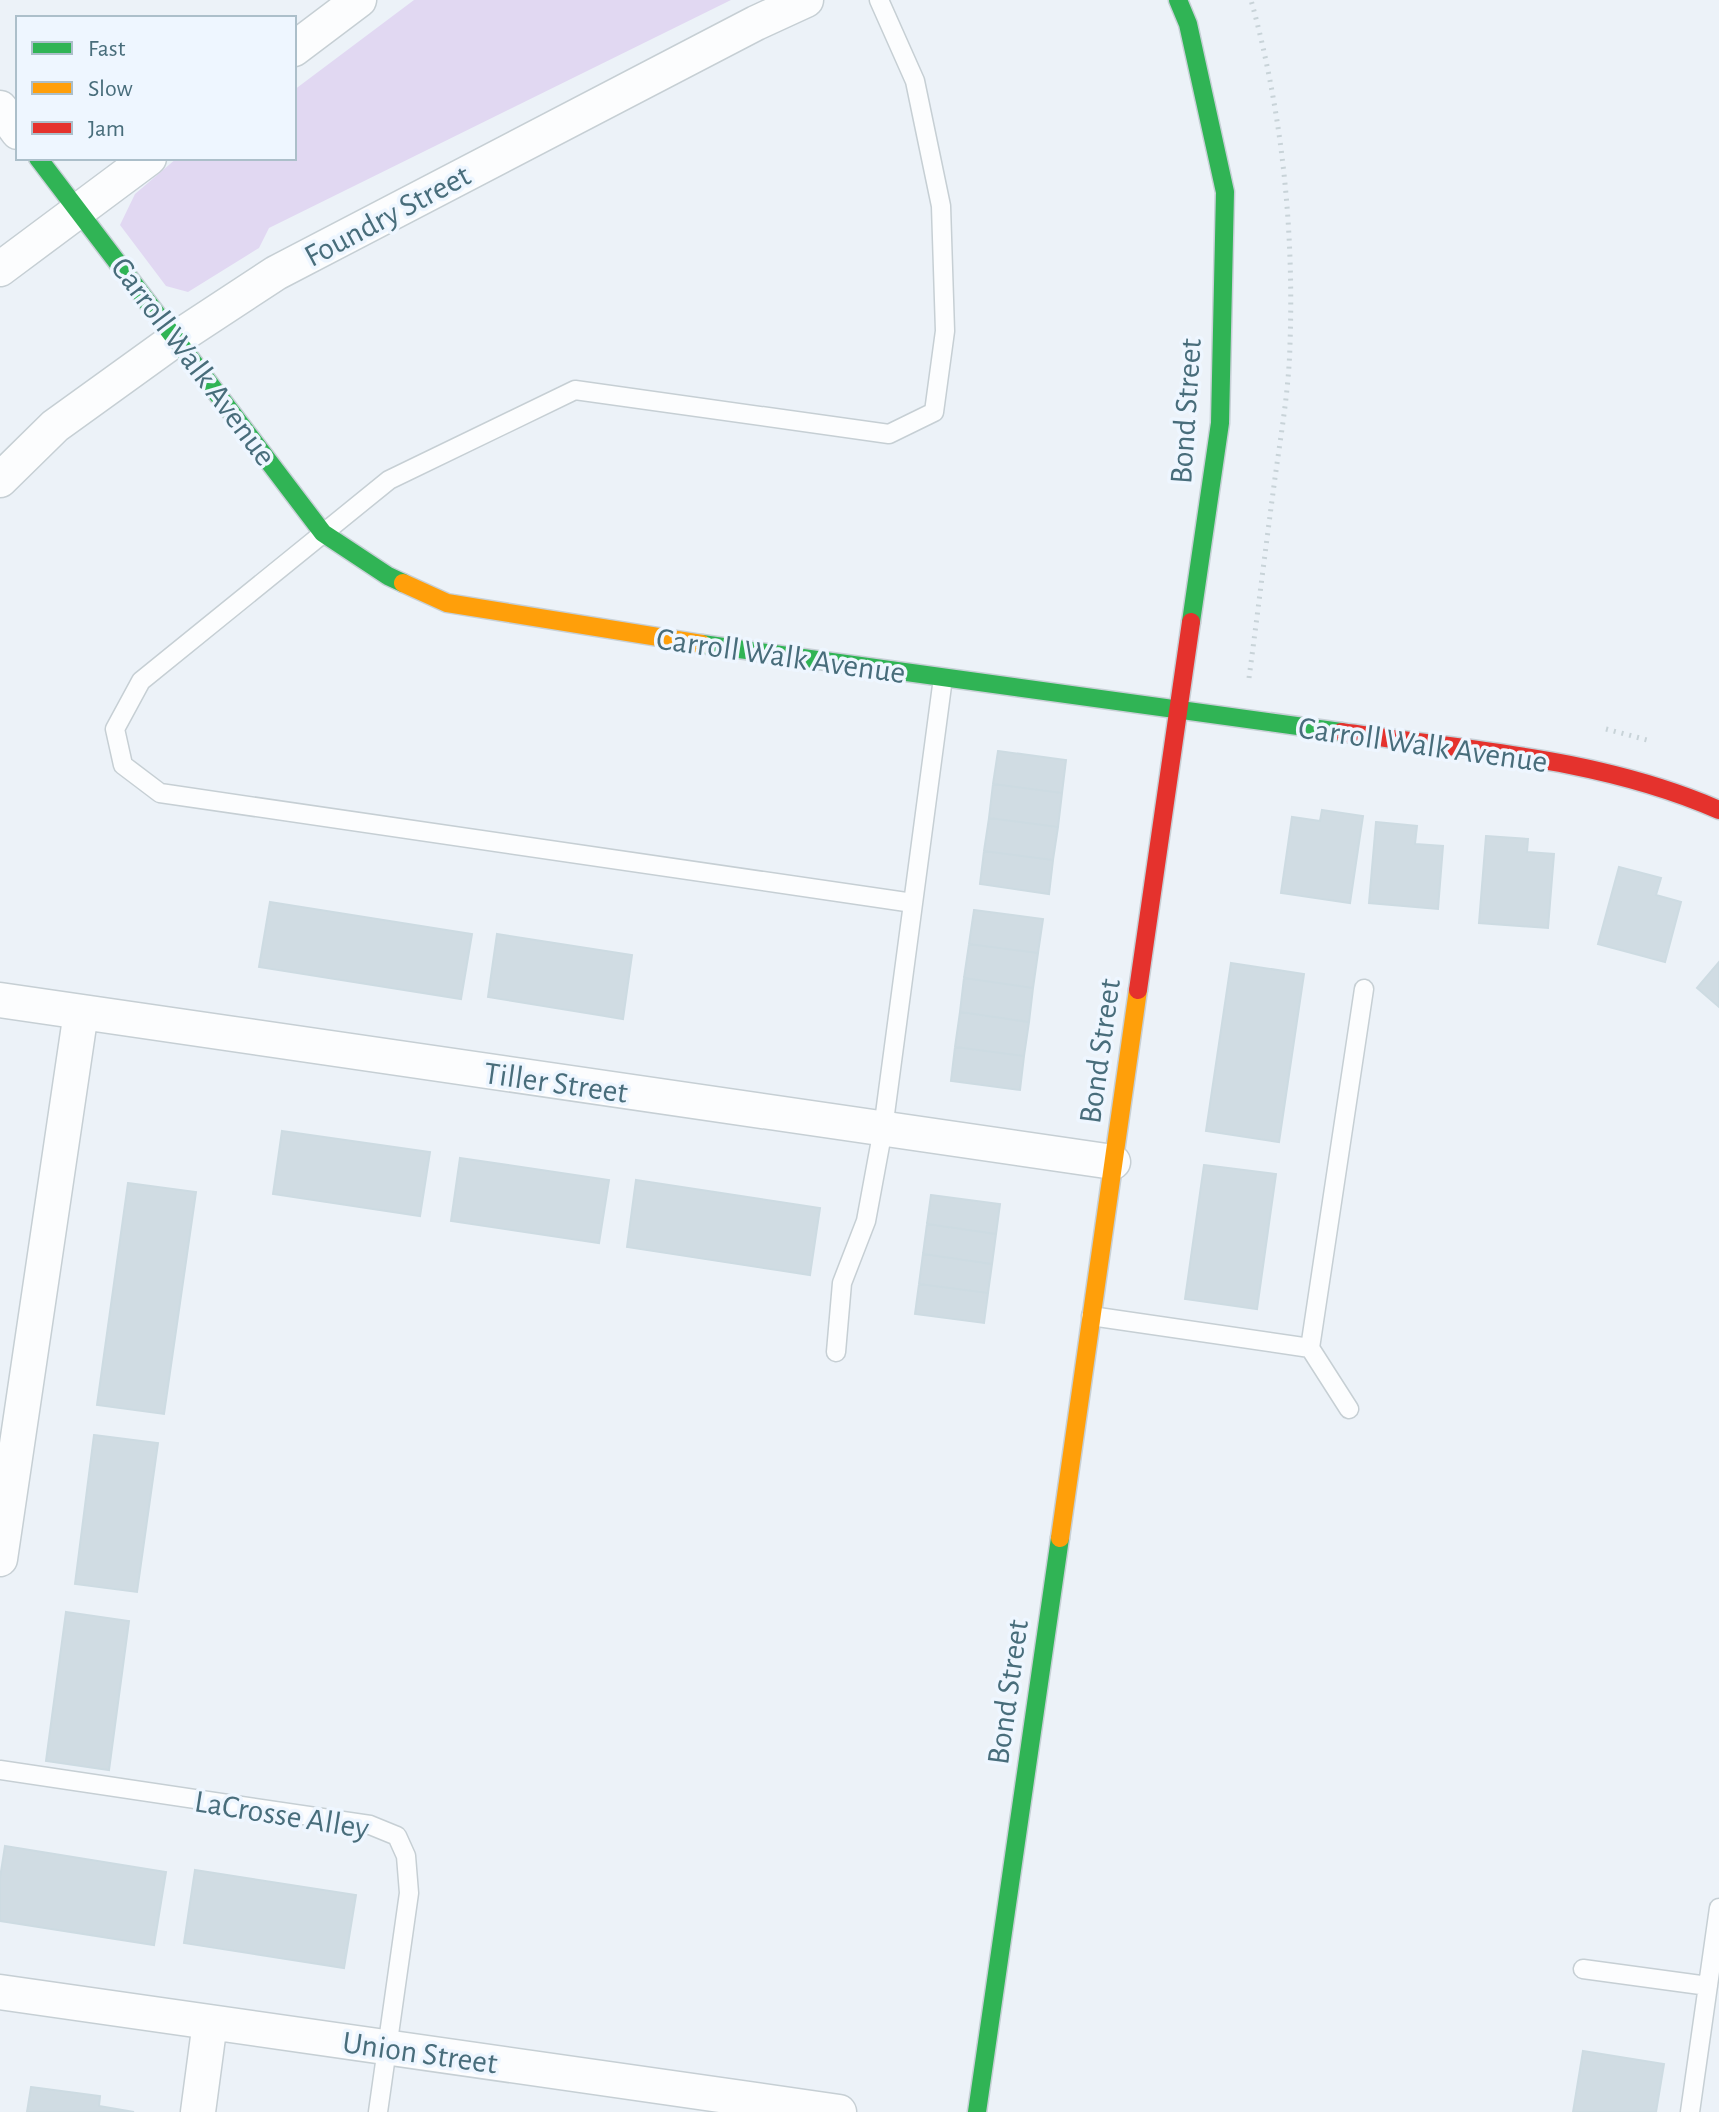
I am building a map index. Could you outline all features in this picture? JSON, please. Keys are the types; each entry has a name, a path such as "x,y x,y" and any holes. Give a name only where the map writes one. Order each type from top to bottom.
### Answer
{"street":[{"path":"296,47 359,0"},
{"name":"Foundry Street","path":"0,480 55,426 177,338 276,273 756,23 806,0"},
{"name":"Bond Street","path":"977,2112 1220,423 1225,192 1188,24 1178,0"},
{"path":"0,108 16,129"},
{"name":"Carroll Walk Avenue","path":"40,160 323,533 388,576 447,603 631,634 1563,763 1687,796 1719,810"},
{"path":"0,269 146,160"},
{"name":"Tiller Street","path":"0,1000 1113,1162"},
{"path":"0,1559 81,1012"},
{"name":"Union Street","path":"0,1992 388,2048 705,2102 839,2112"},
{"path":"198,2112 210,2022"}],"lane":[{"path":"879,0 915,81 941,206 945,331 934,412 889,434 575,390 389,480 141,681 115,729 123,765 160,793 913,903"},
{"path":"836,1352 842,1283 866,1221 883,1129 943,678"},
{"path":"1349,1409 1310,1348 1364,989"},
{"path":"1091,1316 1310,1348"},
{"name":"LaCrosse Alley","path":"0,1770 370,1825 397,1836 406,1856 409,1893 388,2048"},
{"path":"1690,2112 1719,1908"},
{"path":"1583,1969 1708,1986"},
{"path":"378,2112 388,2048"}],"path":[{"path":"1249,678 1286,402 1290,346 1285,175 1272,95 1251,0"}],"shaded area":[{"path":"414,0 731,0 269,228 259,248 188,292 166,286 120,225 135,194 175,160 296,160 296,88"}],"building":[{"path":"998,751 1066,760 1062,793 993,784"},
{"path":"993,784 1062,793 1058,827 989,818"},
{"path":"1322,810 1363,816 1350,903 1281,893 1292,817 1320,821"},
{"path":"989,818 1058,827 1053,860 984,851"},
{"path":"1376,822 1417,826 1415,844 1443,846 1438,909 1369,903"},
{"path":"1486,836 1528,839 1527,852 1554,854 1548,928 1479,923"},
{"path":"984,851 1053,860 1049,894 980,884"},
{"path":"1619,867 1661,878 1656,895 1681,902 1665,962 1598,944"},
{"path":"270,902 472,934 461,999 259,967"},
{"path":"974,910 1043,919 1038,953 969,944"},
{"path":"497,934 632,955 623,1019 488,997"},
{"path":"969,944 1038,953 1033,988 964,978"},
{"path":"1719,962 1719,1007 1697,988"},
{"path":"1231,963 1304,974 1279,1142 1206,1131"},
{"path":"964,978 1033,988 1029,1022 960,1012"},
{"path":"960,1012 1029,1022 1024,1056 955,1047"},
{"path":"955,1047 1024,1056 1020,1090 951,1081"},
{"path":"282,1131 430,1152 420,1216 273,1194"},
{"path":"460,1158 609,1180 599,1243 451,1221"},
{"path":"1204,1165 1276,1174 1257,1309 1185,1299"},
{"path":"636,1180 820,1208 810,1275 627,1247"},
{"path":"128,1183 196,1192 164,1414 97,1405"},
{"path":"931,1195 1000,1204 996,1234 927,1224"},
{"path":"927,1224 996,1234 992,1264 923,1254"},
{"path":"923,1254 992,1264 988,1293 919,1284"},
{"path":"919,1284 988,1293 984,1323 915,1314"},
{"path":"94,1435 158,1443 137,1592 75,1584"},
{"path":"66,1612 129,1621 109,1770 46,1761"},
{"path":"5,1846 166,1872 154,1945 0,1921 0,1878"},
{"path":"195,1870 356,1895 344,1968 184,1943"},
{"path":"1583,2051 1664,2064 1656,2112 1573,2112"},
{"path":"31,2087 100,2096 99,2106 134,2112 27,2112"}],"traffic: fast":[{"path":"1178,0 1188,24 1225,192 1220,423 1191,622"},
{"path":"40,160 323,533 403,583"},
{"path":"702,644 1341,732"},
{"path":"977,2112 1060,1538"}],"traffic: slow":[{"path":"403,583 447,603 702,644"},
{"path":"1060,1538 1138,990"}],"traffic: jam":[{"path":"1138,990 1191,622"},
{"path":"1341,732 1581,767 1674,792 1719,810"}]}
